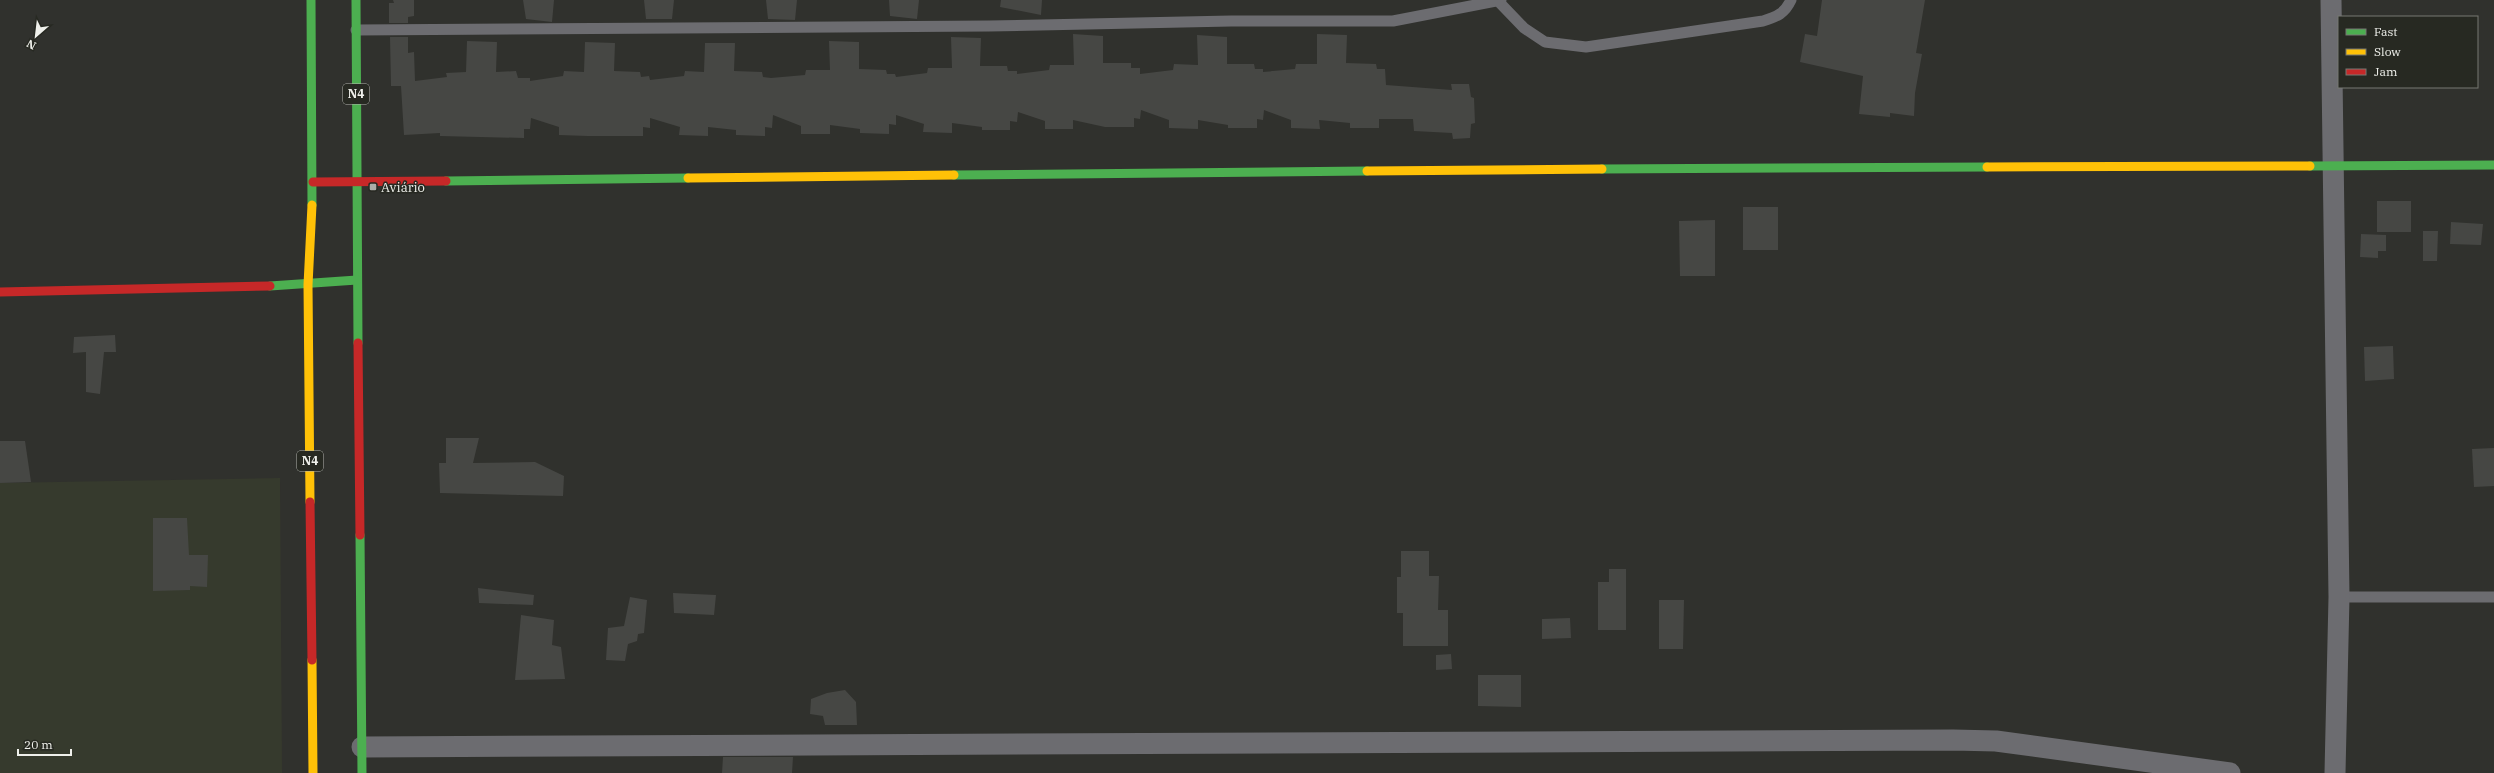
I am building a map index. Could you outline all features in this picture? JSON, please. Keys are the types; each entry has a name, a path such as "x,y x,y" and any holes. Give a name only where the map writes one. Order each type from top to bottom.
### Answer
{"main road":[{"name":"N4","path":"311,0 313,182 308,285 313,773"},
{"name":"N4","path":"356,0 356,181 362,773"},
{"path":"313,182 1408,170 2494,165"},
{"path":"0,292 308,285 357,280"}],"street":[{"path":"2331,0 2339,597 2335,773"},
{"path":"362,747 1953,740 1996,741 2230,773"}],"lane":[{"path":"356,30 981,26 1230,21 1393,21 1499,1 1524,28 1545,42 1586,47 1763,20 1776,17 1786,9 1790,0"},
{"path":"2339,597 2494,597"}],"shaded area":[{"path":"280,478 282,773 0,773 0,483"}],"building":[{"path":"393,0 414,0 414,16 408,17 408,23 389,23 389,3 394,3"},
{"path":"523,0 554,0 552,22 526,19"},
{"path":"644,0 674,0 672,19 646,19"},
{"path":"766,0 797,0 795,20 768,19"},
{"path":"889,0 919,0 917,19 890,16"},
{"path":"1001,0 1042,0 1041,15 1000,7"},
{"path":"1822,0 1925,0 1916,53 1922,54 1915,93 1914,116 1890,113 1890,117 1859,114 1863,76 1800,62 1805,34 1817,36"},
{"path":"1073,34 1103,36 1103,63 1131,63 1131,68 1140,68 1140,74 1173,70 1174,64 1198,65 1197,35 1227,37 1227,64 1254,64 1255,69 1263,69 1263,72 1295,69 1296,64 1317,64 1317,34 1347,35 1346,63 1376,64 1377,69 1385,69 1386,85 1452,90 1451,84 1469,84 1471,97 1474,98 1475,123 1471,124 1470,138 1453,139 1452,133 1414,131 1413,119 1379,119 1379,128 1350,128 1350,123 1319,120 1320,129 1291,128 1291,120 1264,110 1263,120 1257,119 1257,128 1228,128 1228,125 1198,120 1198,129 1169,128 1169,120 1141,110 1140,119 1134,118 1134,127 1105,127 1073,120 1073,129 1045,129 1045,121 1018,112 1017,122 1010,121 1010,130 982,130 982,127 952,123 952,133 923,132 924,124 896,115 896,125 889,124 889,134 860,133 860,129 830,125 830,134 801,134 801,126 773,115 772,128 765,127 765,136 736,135 736,130 708,127 708,136 679,135 680,127 650,118 650,128 643,127 643,136 559,135 559,127 531,118 530,129 524,129 524,138 440,136 440,133 404,135 401,86 391,86 390,37 408,37 408,53 414,52 415,81 447,77 446,73 466,72 467,41 497,42 496,72 516,71 518,78 530,78 530,81 563,76 564,71 584,72 585,42 615,43 614,71 640,72 641,77 649,76 650,80 684,76 685,71 704,72 705,43 735,43 734,71 762,72 763,77 771,78 805,75 806,70 830,70 829,41 859,42 859,69 886,70 887,74 895,74 896,77 927,73 928,68 952,68 951,37 981,38 980,66 1007,66 1008,71 1017,71 1017,74 1049,70 1050,65 1074,65"},
{"path":"2377,201 2411,201 2411,232 2377,232"},
{"path":"1743,207 1778,207 1778,250 1743,250"},
{"path":"1715,220 1715,276 1680,276 1679,221"},
{"path":"2451,222 2483,224 2481,245 2450,244"},
{"path":"2423,231 2438,231 2437,261 2423,261"},
{"path":"2361,234 2386,235 2386,251 2378,251 2378,258 2360,257"},
{"path":"115,335 116,352 104,352 100,394 86,392 86,352 73,353 74,337"},
{"path":"2393,346 2394,379 2365,381 2364,347"},
{"path":"446,438 479,438 473,463 535,462 564,476 563,496 440,493 439,463 446,463"},
{"path":"0,441 25,441 31,482 0,483"},
{"path":"2494,448 2494,486 2474,487 2472,449"},
{"path":"153,518 187,518 189,555 208,555 207,587 190,586 190,590 153,591"},
{"path":"1401,551 1429,551 1429,576 1439,576 1438,610 1448,610 1448,646 1403,646 1403,613 1397,613 1397,577 1401,577"},
{"path":"1609,569 1626,569 1626,630 1598,630 1598,582 1609,582"},
{"path":"478,588 534,595 533,605 479,603"},
{"path":"673,593 716,595 714,615 674,613"},
{"path":"630,597 647,600 644,633 638,634 637,641 628,644 625,661 606,660 608,628 624,626"},
{"path":"1659,600 1684,600 1683,649 1659,649"},
{"path":"521,615 554,620 552,645 561,647 565,679 515,680"},
{"path":"1570,618 1571,638 1542,639 1542,619"},
{"path":"1451,654 1452,669 1436,670 1436,655"},
{"path":"1478,675 1521,675 1521,707 1478,706"},
{"path":"845,690 856,702 857,725 825,725 823,716 810,714 811,699 827,693"},
{"path":"723,757 793,757 792,773 722,773"}],"traffic: fast":[{"path":"311,0 312,205"},
{"path":"356,0 358,343"},
{"path":"2310,166 2494,165"},
{"path":"1602,169 1987,167"},
{"path":"954,175 1367,171"},
{"path":"446,181 688,178"},
{"path":"270,286 357,280"},
{"path":"360,535 362,773"}],"traffic: slow":[{"path":"1987,167 2310,166"},
{"path":"1367,171 1602,169"},
{"path":"688,178 954,175"},
{"path":"310,502 308,285 312,205"},
{"path":"312,660 313,773"}],"traffic: jam":[{"path":"313,182 446,181"},
{"path":"0,292 270,286"},
{"path":"358,343 360,535"},
{"path":"310,502 312,660"}],"place":[{"name":"Aviário","path":"373,187"}]}
